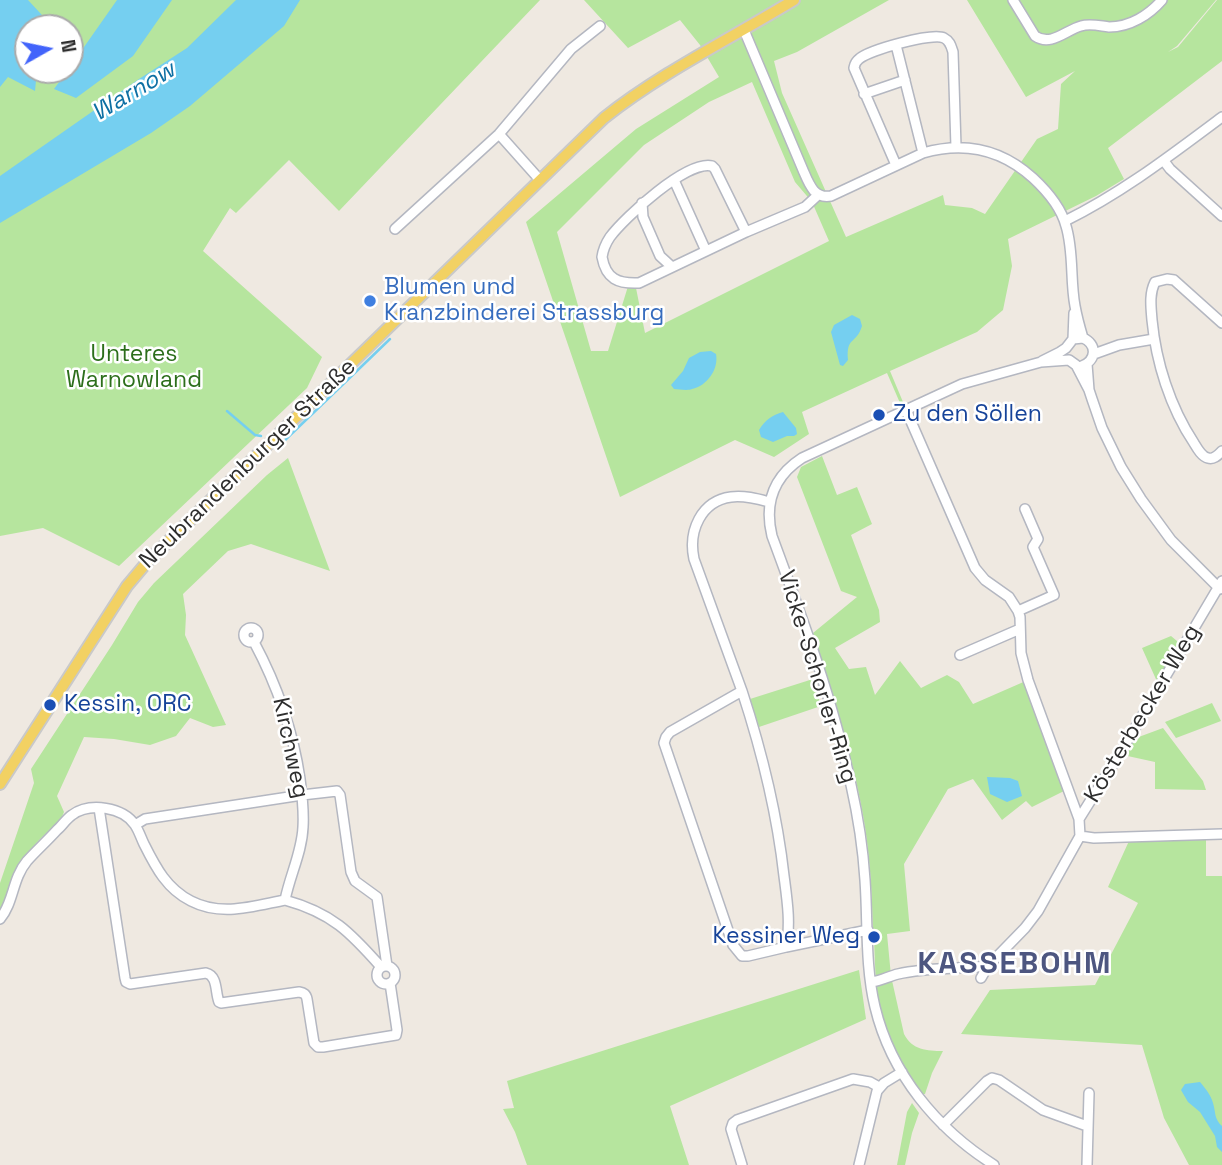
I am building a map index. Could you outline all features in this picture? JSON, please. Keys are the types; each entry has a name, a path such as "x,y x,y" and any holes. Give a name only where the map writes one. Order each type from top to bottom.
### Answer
{"main road":[{"name":"Neubrandenburger Straße","path":"0,784 136,574 604,118 667,73 794,0"}],"street":[{"path":"1013,0 1034,35 1047,41 1087,24 1115,27 1127,24 1147,15 1162,0"},
{"path":"395,229 499,134 571,49 600,26"},
{"path":"744,30 803,170 818,195 824,198 831,196 923,153 956,147 999,154 1023,169 1048,194 1065,221 1069,237 1078,342 1066,356 1089,390 1102,428 1130,483 1171,540 1221,586"},
{"path":"896,165 854,72 854,65 860,58 896,45 934,36 942,37 951,45 956,147"},
{"path":"896,45 923,153"},
{"path":"864,94 905,80"},
{"path":"1065,221 1120,192 1222,117"},
{"path":"499,134 540,180"},
{"path":"1164,161 1222,216"},
{"path":"746,232 715,169 702,164 642,203 609,238 601,257 612,278 618,282 639,283 805,207 818,195"},
{"path":"674,180 706,251"},
{"path":"642,203 643,217 660,256 672,267"},
{"path":"1222,323 1174,280 1161,279 1155,282 1151,294 1154,339 1173,404 1186,431 1205,457 1215,458 1222,451"},
{"path":"1094,354 1119,345 1154,339"},
{"path":"1078,342 1094,348 1094,354 1087,364 1089,390"},
{"path":"786,947 786,892 775,812 763,760 742,691 694,559 692,537 700,516 713,503 722,499 741,497 769,502 779,479 793,464 962,384 1041,362 1078,342 1119,345"},
{"path":"1041,362 1087,364"},
{"path":"906,410 975,568 985,580 1009,597 1018,611 1021,653 1028,680 1079,819"},
{"name":"Vicke-Schorler-Ring","path":"769,502 772,536 834,715 851,786 862,853 871,982 881,1027 902,1072 917,1096 968,1148 993,1165"},
{"path":"1018,611 1054,595 1033,547 1038,539 1025,509"},
{"name":"Kösterbecker Weg","path":"1080,836 1079,819 1221,586"},
{"path":"960,655 1020,629"},
{"name":"Kirchweg","path":"254,642 276,686 286,717 298,763 302,795 301,845 285,900"},
{"path":"742,691 670,732 666,737 665,748 733,945 742,956 748,956 867,930"},
{"path":"135,825 145,819 337,791 340,795 351,872 355,881 377,897 384,966"},
{"path":"0,919 6,912 16,877 29,859 72,814 99,808 110,809 130,818 166,883 191,901 220,910 235,910 285,900 303,905 336,922 384,966 393,969 394,979 390,983 383,983 378,979 377,972 384,966"},
{"path":"99,808 126,982 130,984 209,973 214,977 217,998 221,1003 303,993 307,999 314,1043 318,1047 396,1035 390,983"},
{"path":"982,978 988,966 1038,911 1080,836 1094,838 1222,834"},
{"path":"871,982 916,971 988,966"},
{"path":"859,1165 879,1087 902,1072"},
{"path":"943,1125 992,1078 1043,1110 1087,1126"},
{"path":"742,1165 730,1129 737,1120 847,1080 858,1079 879,1087"},
{"path":"1087,1165 1089,1093"}],"green space":[{"name":"Unteres Warnowland","path":"0,0 540,0 339,211 289,160 236,213 230,208 203,251 322,357 307,388 119,566 43,528 0,536"},
{"path":"584,0 889,0 797,52 774,61 782,93 846,237 943,195 945,205 972,208 985,214 1037,139 1058,129 1061,84 1075,71 1026,97 967,0 1216,0 1177,46 1168,52 1178,47 1217,0 1222,0 1222,61 1108,148 1124,179 1096,196 1008,239 1012,266 1003,310 977,332 890,371 903,402 900,403 887,373 802,412 809,434 774,457 735,440 620,497 526,222 636,129 719,77 700,45 680,20 628,48","holes":["752,82 795,182 812,202 829,241 645,333 635,283 629,283 608,351 591,351 557,232 644,145 709,102"]},
{"path":"822,456 837,495 857,487 872,524 851,535 879,610 880,622 835,648 849,669 866,667 875,695 900,661 921,688 947,675 959,682 973,704 1028,680 1068,789 1032,807 1026,801 1002,820 973,779 948,789 904,864 910,931 887,934 891,976 904,1034 916,1046 926,1050 943,1051 925,1094 922,1094 900,1060 880,1009 874,941 878,941 877,933 873,933 863,815 847,746 813,633 857,597 841,591 797,477 801,467"},
{"path":"288,458 330,571 251,544 228,551 183,594 185,635 226,725 213,727 190,718 176,736 150,745 84,737 57,796 64,812 61,819 18,865 0,909 0,883 34,783 31,769 138,602 154,583"},
{"path":"1171,636 1183,646 1159,686 1142,648"},
{"path":"813,679 821,706 759,727 750,699"},
{"path":"1212,703 1221,721 1176,738 1165,722"},
{"path":"1163,728 1203,781 1206,790 1155,789 1155,762 1123,755 1133,737"},
{"path":"1206,839 1206,876 1222,876 1222,1165 1189,1165 1164,1118 1142,1045 961,1034 990,990 1095,985 1138,903 1108,887 1129,841"},
{"path":"859,970 866,1019 670,1106 689,1165 527,1165 503,1109 514,1108 507,1081"},
{"path":"912,1103 919,1113 905,1165 897,1165 907,1112"}],"water":[{"path":"0,0 28,0 41,14 14,14 14,80 8,77 0,87"},
{"path":"117,0 172,0 133,56 76,98 54,89 58,84 84,84 84,47"},
{"name":"Warnow","path":"236,0 300,0 284,26 190,106 151,133 0,223 0,176 187,48"},
{"path":"22,84 36,84 35,91"},
{"path":"852,315 860,319 862,326 848,347 848,360 843,366 840,365 831,332 834,325"},
{"path":"711,351 716,354 716,365 707,381 690,390 674,389 671,385 683,371 689,358 700,352"},
{"path":"783,412 796,428 797,434 773,442 761,437 759,430 764,423"},
{"path":"987,777 1018,781 1022,796 1007,802 990,794"},
{"path":"1200,1082 1211,1097 1216,1118 1222,1126 1222,1152 1200,1112 1188,1102 1181,1090 1185,1084"}],"waterway":[{"path":"279,441 282,443 390,339"},
{"path":"227,411 255,435 261,436"}],"place":[{"name":"Blumen und Kranzbinderei Strassburg","path":"370,301"},
{"name":"Zu den Söllen","path":"879,415"},
{"name":"Kessin, ORC","path":"50,705"},
{"name":"Kessiner Weg","path":"874,937"}],"district":[{"name":"KASSEBOHM","path":"1015,965"}]}
